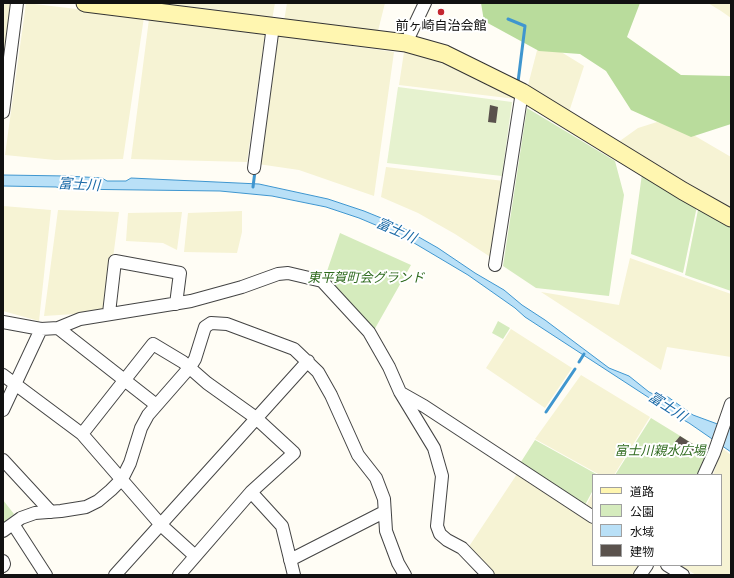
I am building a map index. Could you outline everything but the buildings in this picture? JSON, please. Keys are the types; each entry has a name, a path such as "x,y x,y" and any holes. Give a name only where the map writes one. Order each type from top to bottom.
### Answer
{"street":[{"path":"3,112 17,3"},
{"path":"85,3 406,43 445,54 522,92 683,191 731,218"},
{"path":"406,43 425,3"},
{"path":"254,168 273,26"},
{"path":"495,265 522,92"},
{"path":"109,313 115,261 180,273 176,304"},
{"path":"3,322 41,329 58,328 80,318 176,304 242,287 278,274 288,273 322,281 369,332 389,367 400,392 434,448 439,461 442,476 437,526 440,534 447,540 462,548 488,575"},
{"path":"46,575 8,528 21,518 35,513 86,507 98,501 122,479 133,457 141,428 155,404 190,367 195,359 204,327 210,323 227,324 294,349 318,372 331,394 358,455 376,478 384,499 384,512 388,538 398,563 405,575"},
{"path":"58,328 155,404"},
{"path":"3,410 41,329"},
{"path":"82,434 153,344 190,367 206,382 256,418 294,453 251,492 178,575"},
{"path":"115,575 308,361"},
{"path":"3,375 16,383 82,434 161,525 194,555"},
{"path":"400,392 592,515"},
{"path":"704,474 714,453 729,409"},
{"path":"3,460 51,512"},
{"path":"251,492 282,526 294,575"},
{"path":"290,560 384,512"},
{"path":"3,561 3,566"},
{"path":"640,575 646,566"},
{"path":"669,566 683,575"}],"shaded area":[{"path":"3,3 12,3 3,59"},
{"path":"26,3 144,17 123,159 55,160 5,155"},
{"path":"154,3 275,3 272,20 221,10"},
{"path":"287,3 385,3 378,31 284,21"},
{"path":"708,3 731,3 731,18 721,11"},
{"path":"149,19 265,35 247,162 131,159"},
{"path":"275,35 394,52 374,196 299,170 258,164"},
{"path":"540,39 584,66 568,115 527,89"},
{"path":"404,52 437,61 467,74 516,99 399,85"},
{"path":"657,122 678,126 731,157 731,208 617,143 638,128"},
{"path":"386,167 504,181 492,258 455,234 418,213 381,197"},
{"path":"3,206 51,210 39,321 3,311"},
{"path":"58,210 119,212 106,312 44,316"},
{"path":"242,211 242,232 237,253 184,252 188,213"},
{"path":"182,212 177,250 163,243 126,241 128,213"},
{"path":"630,258 731,294 731,357 667,347 661,370 541,292 619,305"},
{"path":"511,329 572,368 545,408 486,368"},
{"path":"581,375 650,417 615,474 598,474 535,439"},
{"path":"722,448 731,455 731,575 696,575 682,566 722,566 722,474 713,474"},
{"path":"519,471 592,521 592,566 641,566 636,575 492,575 468,548"},
{"path":"592,494 592,510 586,506"}],"green space":[{"path":"481,3 640,3 627,37 681,75 731,76 731,124 691,137 631,110 606,71 580,54 539,51 484,21"},
{"path":"398,87 512,102 502,176 387,163"},
{"path":"527,108 615,161 624,195 609,296 536,288 503,266"},
{"path":"642,174 697,206 683,273 631,254"},
{"path":"699,205 731,224 731,291 685,275"},
{"name":"東平賀町会グランド","path":"340,233 411,265 373,332 360,314 324,280"},
{"path":"498,321 510,328 503,339 492,333"},
{"name":"富士川親水広場","path":"651,418 708,453 698,474 616,474"},
{"path":"535,440 596,474 592,474 592,492 585,505 519,465"},
{"path":"3,500 14,514 3,523"}],"water":[{"name":"富士川","path":"3,175 102,178 107,181 126,181 131,178 259,184 328,199 364,211 396,224 438,248 475,273 504,290 522,305 545,320 609,368 629,376 649,392 657,396 668,397 693,415 731,429 731,452 689,423 657,405 654,401 525,317 515,308 468,275 404,237 359,218 326,207 272,196 220,191 65,189 56,187 3,186"}],"waterway":[{"path":"508,19 525,26 518,82"},
{"path":"253,187 255,171"},
{"path":"579,362 584,354"},
{"path":"546,412 575,369"}],"place":[{"name":"前ヶ崎自治会館","path":"441,12"}]}
